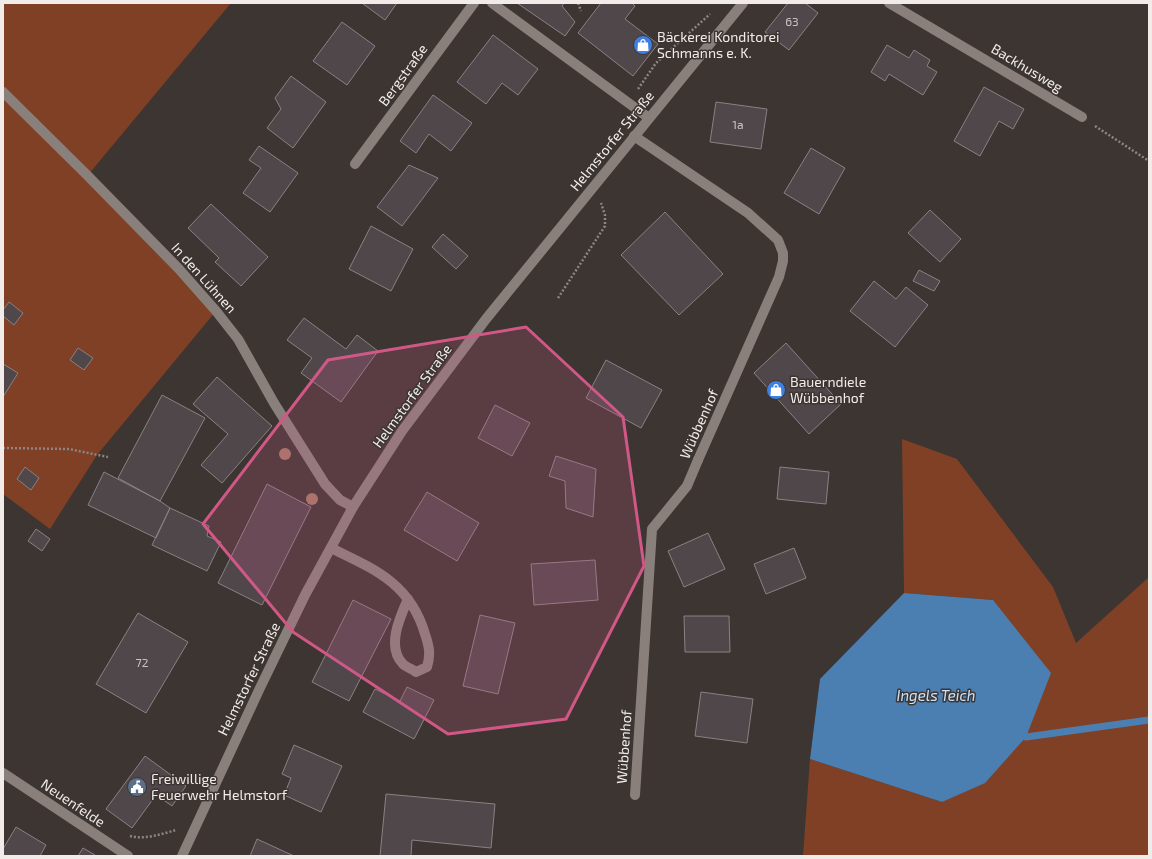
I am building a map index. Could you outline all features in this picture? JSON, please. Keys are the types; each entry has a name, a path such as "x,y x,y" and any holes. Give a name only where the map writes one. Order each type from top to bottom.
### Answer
{"street":[{"name":"Bergstraße","path":"355,164 474,3"},
{"path":"492,3 648,118"},
{"name":"Helmstorfer Straße","path":"182,856 259,690 331,548 353,507 402,431 486,319 743,3"},
{"name":"Backhusweg","path":"889,3 1082,117"},
{"name":"In den Lühnen","path":"3,92 104,191 179,269 216,311 238,339 274,403 325,484 340,500 353,507"},
{"name":"Wübbenhof","path":"634,136 748,213 778,240 783,253 783,262 779,277 687,486 652,529 635,795"},
{"path":"331,548 384,576 399,587 408,598 417,612 430,648 430,658 427,667 416,672 402,663 395,651 397,632 408,598"},
{"name":"Neuenfelde","path":"3,773 128,856"}],"path":[{"path":"578,3 581,11"},
{"path":"628,103 656,63 714,11"},
{"path":"1082,117 1149,161"},
{"path":"596,209 605,197"},
{"path":"558,298 605,226 606,215 600,203"},
{"path":"3,448 70,449 108,457"},
{"path":"123,834 135,837 149,836 180,828"}],"highlighted area":[{"path":"526,327 623,417 644,566 566,719 448,734 293,632 203,524 328,360"}],"shaded area":[{"path":"3,3 231,3 88,175 216,311 97,455 50,529 3,494"},
{"path":"902,439 957,459 1053,587 1076,643 1149,577 1149,856 803,856 810,759 942,802 993,600 904,593"}],"water":[{"name":"Ingels Teich","path":"904,593 993,600 1051,673 1026,737 985,783 942,802 810,759 820,679"}],"building":[{"path":"362,3 397,3 385,20"},
{"path":"517,3 564,3 562,6 575,22 565,36"},
{"path":"601,3 632,3 635,6 625,19 658,44 633,76 578,33"},
{"path":"788,3 805,3 818,13 789,50 765,32"},
{"path":"342,22 375,46 347,85 313,61"},
{"path":"493,35 538,69 518,95 502,83 486,104 457,82"},
{"path":"887,45 909,58 914,50 930,60 927,66 937,72 923,95 889,74 885,81 871,72"},
{"path":"291,76 326,102 293,148 267,128 281,109 275,98"},
{"path":"984,87 1024,109 1013,129 999,121 980,156 954,141"},
{"path":"433,95 472,123 451,151 429,134 416,153 400,141"},
{"path":"716,102 767,109 761,149 710,142"},
{"path":"259,146 298,173 270,212 243,193 261,168 249,160"},
{"path":"811,148 845,168 819,214 784,193"},
{"path":"409,165 438,178 402,226 377,207"},
{"path":"211,204 268,257 241,286 215,262 219,258 188,228"},
{"path":"930,210 961,239 940,262 908,233"},
{"path":"665,212 723,274 679,315 621,255"},
{"path":"371,226 413,249 391,291 349,269"},
{"path":"443,234 468,256 456,269 432,247"},
{"path":"919,270 940,281 934,291 913,281"},
{"path":"874,281 896,299 906,287 928,305 895,347 850,311"},
{"path":"9,302 23,313 14,325 3,316 3,310"},
{"path":"304,318 346,349 357,335 378,351 341,402 301,373 312,358 287,340"},
{"path":"786,343 841,404 809,434 754,373"},
{"path":"78,348 93,358 84,370 70,360"},
{"path":"606,360 662,390 641,428 586,398"},
{"path":"3,364 18,373 3,397"},
{"path":"217,377 272,426 222,483 201,465 228,434 193,404"},
{"path":"162,395 205,418 160,501 118,478"},
{"path":"495,405 530,423 512,456 478,438"},
{"path":"556,456 596,469 593,517 566,508 565,481 549,476"},
{"path":"25,467 39,478 31,490 17,479"},
{"path":"780,467 829,472 826,504 777,499"},
{"path":"104,472 160,501 170,508 156,538 88,505"},
{"path":"267,484 311,507 262,605 218,583"},
{"path":"427,492 479,523 457,561 404,530"},
{"path":"170,508 209,526 207,536 221,542 207,571 152,545"},
{"path":"36,529 50,539 42,551 28,541"},
{"path":"708,533 725,569 684,587 668,551"},
{"path":"794,548 806,578 766,594 754,564"},
{"path":"595,560 598,600 534,605 531,564"},
{"path":"353,600 391,619 349,701 312,682"},
{"path":"138,613 188,642 146,713 96,684"},
{"path":"480,615 515,623 498,694 463,686"},
{"path":"684,616 729,616 730,652 685,652"},
{"path":"407,687 434,700 414,739 363,712 375,689 400,701"},
{"path":"701,692 753,699 747,743 695,736"},
{"path":"294,745 342,766 321,812 284,795 291,778 282,774"},
{"name":"Freiwillige Feuerwehr Helmstorf","path":"145,756 186,786 172,806 156,795 132,828 106,809"},
{"path":"386,794 495,804 491,848 412,840 411,856 380,856"},
{"path":"16,827 46,845 40,856 3,856 3,849"},
{"path":"257,839 294,856 250,856"},
{"path":"83,848 95,855 95,856 78,856"}],"waterway":[{"path":"1026,737 1149,720"}],"place":[{"name":"Bäckerei Konditorei Schmanns e. K.","path":"643,45"},
{"name":"Bauerndiele Wübbenhof","path":"776,390"},
{"name":"Freiwillige Feuerwehr Helmstorf","path":"137,787"}]}
